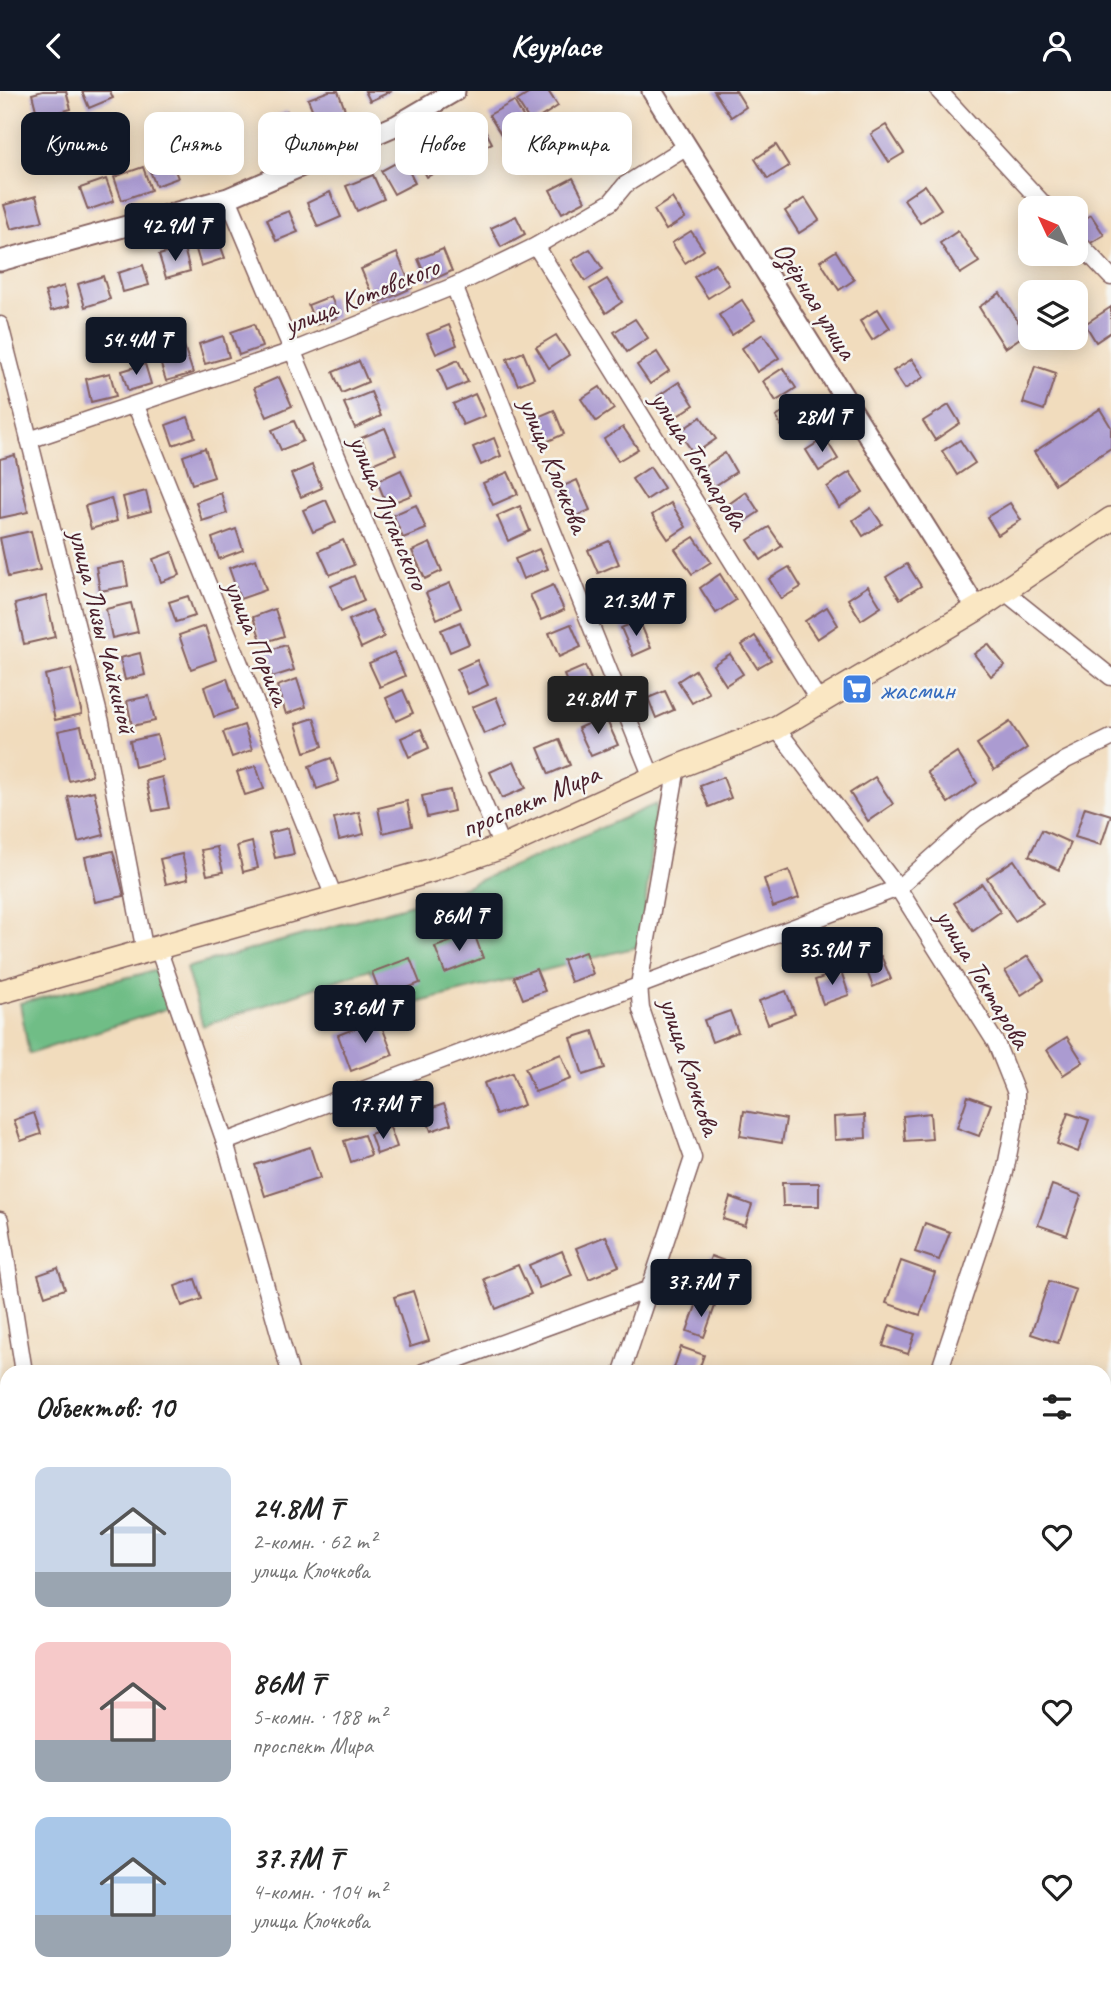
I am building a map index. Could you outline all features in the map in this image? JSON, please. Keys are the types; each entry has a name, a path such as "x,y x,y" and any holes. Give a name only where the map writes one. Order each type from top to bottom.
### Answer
{"main road":[{"name":"проспект Мира","path":"0,992 433,870 502,846 677,767 776,728 1005,592 1111,519"}],"street":[{"path":"0,261 228,198 397,125 455,91"},
{"name":"Озёрная улица","path":"652,91 977,609"},
{"path":"939,91 1037,196"},
{"name":"улица Котовского","path":"29,440 295,351 454,286 536,246 611,202 625,185 687,146"},
{"name":"улица Луганского","path":"228,198 295,351 502,846"},
{"name":"улица Токтарова","path":"536,246 818,701"},
{"path":"1088,253 1111,277"},
{"name":"улица Клочкова","path":"454,286 653,780"},
{"name":"улица Лизы Чайкиной","path":"0,325 101,722 151,950 225,1142 288,1365"},
{"name":"улица Порика","path":"136,406 334,897"},
{"path":"1005,592 1111,677"},
{"name":"улица Токтарова","path":"776,728 898,888 996,1044 1016,1093 1016,1115 1005,1172 941,1365"},
{"path":"225,1142 898,888 976,819 1066,760 1111,738"},
{"name":"улица Клочкова","path":"624,1365 693,1158 640,1009 639,985 677,767"},
{"path":"0,1220 23,1365"},
{"path":"442,1365 650,1289"}],"green space":[{"path":"656,804 641,946 392,1009 370,969 203,1026 186,968 448,894"},
{"path":"158,970 172,1007 29,1054 20,1003"}],"building":[{"path":"66,91 71,109 36,112 32,94"},
{"path":"82,91 110,91 113,98 89,108"},
{"path":"329,91 338,91 346,112 313,112 308,99"},
{"path":"365,91 392,91 370,101"},
{"path":"533,91 548,91 558,106 548,112 524,112 517,101"},
{"path":"714,91 736,91 746,107 731,117"},
{"path":"514,101 520,112 502,112 502,136 489,115"},
{"path":"886,125 904,153 889,162 871,134"},
{"path":"776,145 789,166 768,179 755,159"},
{"path":"395,163 395,175 411,175 415,183 394,194 381,171"},
{"path":"143,167 151,190 122,200 114,177 130,175 130,171"},
{"path":"152,175 177,175 178,178 156,186"},
{"path":"373,175 384,199 357,211 346,186"},
{"path":"573,178 585,201 562,213 550,190"},
{"path":"106,179 114,201 88,210 80,188"},
{"path":"925,185 941,209 920,223 904,199"},
{"path":"330,192 341,217 318,227 307,203"},
{"path":"36,196 43,221 11,229 4,205"},
{"path":"672,198 685,218 666,230 654,210"},
{"path":"805,198 819,220 799,233 785,211"},
{"path":"289,211 298,232 276,241 267,219"},
{"path":"1091,215 1104,235 1088,245 1088,217"},
{"path":"516,216 525,234 501,247 491,228"},
{"path":"691,231 704,250 685,263 672,243"},
{"path":"958,231 979,262 960,274 940,243"},
{"path":"217,236 225,258 201,266 194,243"},
{"path":"184,248 190,271 166,278 159,255"},
{"path":"443,249 452,271 428,282 418,259"},
{"path":"590,249 603,269 585,281 572,260"},
{"path":"836,251 854,280 839,290 820,261"},
{"path":"397,253 412,288 376,304 361,269"},
{"path":"715,263 729,285 708,298 694,277"},
{"path":"143,265 149,285 123,292 118,273"},
{"path":"103,276 110,299 85,307 78,284"},
{"path":"607,279 622,302 606,313 590,289"},
{"path":"64,286 69,306 51,311 45,292"},
{"path":"1000,293 1018,321 1018,339 1005,348 979,307"},
{"path":"331,296 338,317 316,325 308,305"},
{"path":"742,300 755,320 732,335 719,315"},
{"path":"1111,307 1111,332 1096,342 1088,329 1088,322"},
{"path":"878,309 890,328 872,340 860,321"},
{"path":"635,319 648,338 627,352 614,332"},
{"path":"254,324 262,347 239,355 231,332"},
{"path":"449,325 457,345 436,354 427,334"},
{"path":"763,334 779,358 757,372 742,348"},
{"path":"556,335 569,355 549,368 536,347"},
{"path":"223,336 229,357 205,364 199,344"},
{"path":"184,346 193,373 166,381 158,355"},
{"path":"523,352 534,378 518,385 507,359"},
{"path":"657,352 669,371 650,384 637,365"},
{"path":"912,359 924,377 905,389 893,371"},
{"path":"458,360 468,382 447,391 438,369"},
{"path":"359,361 368,382 342,393 333,372"},
{"path":"145,364 151,384 128,391 122,371"},
{"path":"1035,366 1056,373 1044,410 1023,403"},
{"path":"783,368 796,388 776,401 763,381"},
{"path":"110,373 116,396 91,402 86,379"},
{"path":"279,377 292,406 267,417 254,388"},
{"path":"679,382 694,405 673,419 658,396"},
{"path":"600,387 614,409 596,421 581,399"},
{"path":"371,392 381,416 355,428 344,403"},
{"path":"475,394 485,416 463,425 453,404"},
{"path":"794,405 804,421 786,433 776,417"},
{"path":"949,405 960,423 935,440 923,421"},
{"path":"1100,409 1111,427 1111,448 1055,484 1034,452"},
{"path":"554,410 564,434 544,443 533,419"},
{"path":"188,417 195,437 173,445 166,425"},
{"path":"701,417 716,439 694,454 679,432"},
{"path":"294,421 303,441 281,450 272,430"},
{"path":"623,427 638,449 618,461 604,439"},
{"path":"385,428 396,454 372,464 361,438"},
{"path":"494,438 501,456 481,465 473,447"},
{"path":"825,438 838,459 819,471 806,450"},
{"path":"960,440 975,463 957,475 942,451"},
{"path":"205,448 214,477 192,484 183,456"},
{"path":"725,453 736,472 713,487 701,469"},
{"path":"15,455 28,512 0,518 0,459"},
{"path":"312,465 322,488 301,497 291,474"},
{"path":"650,467 664,488 646,500 632,479"},
{"path":"401,470 412,495 387,505 377,481"},
{"path":"508,472 518,494 493,505 483,483"},
{"path":"850,472 863,492 839,507 827,487"},
{"path":"577,480 590,510 574,517 561,487"},
{"path":"146,491 151,511 128,517 123,497"},
{"path":"746,492 759,512 739,525 726,506"},
{"path":"221,493 227,513 202,521 196,502"},
{"path":"111,498 117,521 91,529 85,506"},
{"path":"326,500 336,522 313,532 303,510"},
{"path":"671,503 686,527 668,539 652,515"},
{"path":"1010,503 1021,520 998,535 987,517"},
{"path":"416,505 426,529 403,538 393,515"},
{"path":"520,506 530,531 508,541 497,516"},
{"path":"871,508 882,524 863,536 853,520"},
{"path":"769,527 782,546 761,560 748,540"},
{"path":"236,529 243,550 219,559 212,538"},
{"path":"31,531 40,570 8,577 0,538"},
{"path":"694,537 711,562 692,574 675,549"},
{"path":"343,540 354,565 330,575 319,551"},
{"path":"609,541 619,564 598,573 588,550"},
{"path":"430,543 442,571 425,579 412,551"},
{"path":"539,549 548,569 523,579 515,559"},
{"path":"172,552 180,575 161,582 153,559"},
{"path":"256,559 266,590 240,599 229,568"},
{"path":"124,562 128,586 100,591 96,567"},
{"path":"907,564 921,586 900,599 886,577"},
{"path":"789,567 801,587 781,599 769,579"},
{"path":"720,574 736,600 716,613 700,588"},
{"path":"354,576 364,601 341,611 331,586"},
{"path":"622,582 631,603 617,610 607,589"},
{"path":"450,583 461,608 437,619 426,593"},
{"path":"553,585 564,610 541,620 530,595"},
{"path":"868,586 881,607 861,620 848,599"},
{"path":"46,596 55,637 24,644 15,604"},
{"path":"188,596 195,616 176,622 169,602"},
{"path":"131,603 138,632 112,638 106,609"},
{"path":"827,607 838,625 817,639 805,621"},
{"path":"275,609 284,636 262,643 253,617"},
{"path":"372,610 384,637 361,648 349,620"},
{"path":"639,620 651,648 633,656 621,628"},
{"path":"460,622 469,644 450,652 441,630"},
{"path":"571,624 581,647 559,657 549,633"},
{"path":"205,626 216,660 191,669 179,635"},
{"path":"755,636 771,660 757,668 742,645"},
{"path":"988,644 1005,665 991,676 974,654"},
{"path":"286,645 294,670 272,677 264,652"},
{"path":"394,652 405,676 380,687 369,663"},
{"path":"140,653 145,675 125,680 120,658"},
{"path":"730,654 743,674 726,685 713,665"},
{"path":"477,660 488,685 468,694 457,669"},
{"path":"585,666 595,689 574,699 564,675"},
{"path":"71,669 82,714 55,720 45,675"},
{"path":"695,670 709,693 692,703 678,681"},
{"path":"227,678 237,709 214,717 204,687"},
{"path":"297,679 306,707 286,714 277,686"},
{"path":"403,690 413,713 396,721 386,698"},
{"path":"665,691 674,710 656,718 648,698"},
{"path":"149,696 155,721 132,726 127,701"},
{"path":"496,697 507,724 484,734 472,707"},
{"path":"605,716 618,745 591,756 578,728"},
{"path":"314,718 323,746 305,752 296,724"},
{"path":"1010,722 1027,748 994,770 977,744"},
{"path":"244,725 252,750 232,757 223,732"},
{"path":"81,726 92,775 69,781 58,731"},
{"path":"421,729 429,748 409,757 401,738"},
{"path":"157,735 163,760 135,767 130,741"},
{"path":"559,739 570,765 549,774 538,748"},
{"path":"957,752 977,783 948,803 927,772"},
{"path":"331,758 339,781 317,789 309,766"},
{"path":"514,761 526,788 502,798 490,772"},
{"path":"256,766 264,789 245,795 237,772"},
{"path":"162,777 169,808 153,811 146,781"},
{"path":"723,777 731,798 709,807 700,786"},
{"path":"875,777 893,804 868,821 850,793"},
{"path":"450,790 454,811 427,817 422,796"},
{"path":"94,791 104,835 78,842 68,797"},
{"path":"407,801 412,826 383,833 378,808"},
{"path":"1085,807 1111,815 1101,845 1075,837"},
{"path":"359,812 364,834 339,840 334,818"},
{"path":"288,828 294,854 275,858 269,833"},
{"path":"1042,830 1071,843 1059,870 1029,856"},
{"path":"252,842 258,868 243,872 237,846"},
{"path":"217,847 223,872 207,875 201,850"},
{"path":"113,851 124,896 95,902 85,857"},
{"path":"182,854 188,879 166,884 160,859"},
{"path":"1014,860 1043,903 1015,921 987,878"},
{"path":"789,870 799,898 773,907 764,879"},
{"path":"982,884 1000,912 973,931 954,903"},
{"path":"474,933 483,958 445,973 435,947"},
{"path":"585,952 593,974 571,982 563,960"},
{"path":"881,956 891,979 873,987 864,963"},
{"path":"1028,956 1044,980 1021,995 1005,971"},
{"path":"410,958 420,983 382,998 372,972"},
{"path":"536,969 545,991 523,999 514,977"},
{"path":"841,971 849,995 823,1004 815,980"},
{"path":"786,991 795,1014 768,1024 759,1001"},
{"path":"730,1011 738,1032 712,1042 704,1020"},
{"path":"379,1019 393,1055 351,1071 338,1035"},
{"path":"593,1031 605,1068 583,1075 571,1038"},
{"path":"1067,1037 1083,1062 1063,1075 1047,1050"},
{"path":"561,1054 571,1079 535,1092 525,1068"},
{"path":"512,1073 524,1105 496,1115 484,1083"},
{"path":"968,1096 991,1104 979,1136 957,1128"},
{"path":"444,1104 451,1124 431,1131 424,1111"},
{"path":"744,1111 786,1119 782,1143 740,1136"},
{"path":"34,1113 41,1134 21,1141 14,1120"},
{"path":"930,1113 932,1139 905,1141 903,1116"},
{"path":"1068,1113 1089,1120 1078,1152 1057,1144"},
{"path":"865,1115 866,1138 835,1140 834,1117"},
{"path":"390,1127 397,1147 377,1154 370,1134"},
{"path":"364,1135 371,1155 351,1162 344,1141"},
{"path":"310,1147 320,1178 265,1196 255,1165"},
{"path":"782,1183 819,1183 819,1206 783,1206"},
{"path":"1052,1185 1081,1195 1067,1235 1038,1225"},
{"path":"730,1197 752,1205 745,1226 723,1219"},
{"path":"925,1223 950,1232 939,1260 915,1252"},
{"path":"606,1236 619,1266 589,1279 576,1248"},
{"path":"562,1251 572,1275 539,1288 529,1265"},
{"path":"711,1256 733,1264 724,1291 702,1284"},
{"path":"901,1261 935,1273 920,1315 886,1303"},
{"path":"518,1265 531,1294 496,1309 484,1279"},
{"path":"58,1268 65,1289 45,1296 38,1275"},
{"path":"195,1279 202,1299 182,1306 175,1286"},
{"path":"1049,1281 1076,1290 1058,1343 1031,1334"},
{"path":"413,1291 429,1341 410,1347 394,1297"},
{"path":"698,1300 715,1306 704,1337 687,1331"},
{"path":"890,1325 915,1334 908,1354 883,1346"},
{"path":"681,1347 704,1355 700,1365 675,1365"}],"place":[{"name":"жасмин","path":"857,689"}]}
